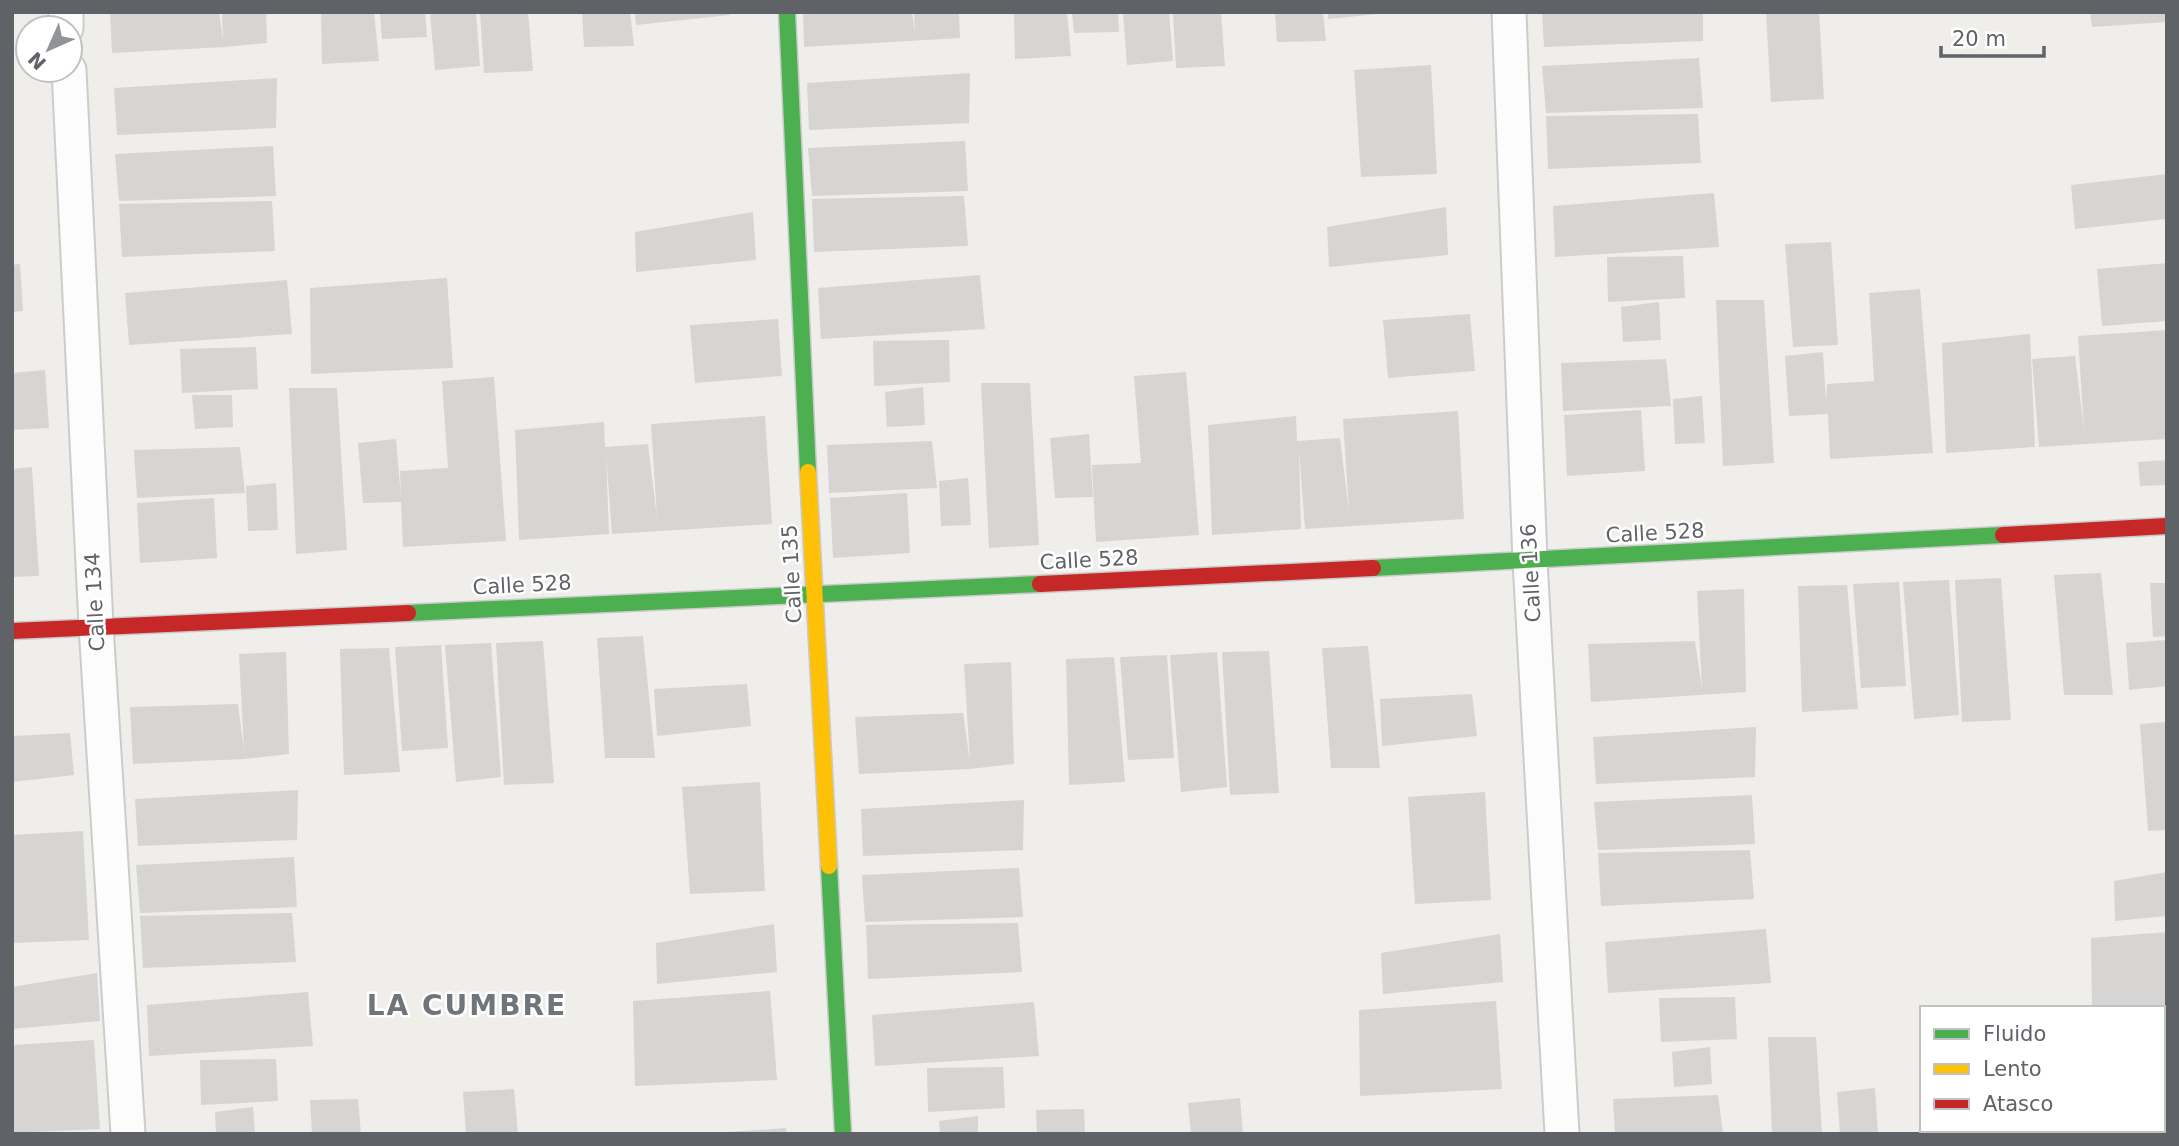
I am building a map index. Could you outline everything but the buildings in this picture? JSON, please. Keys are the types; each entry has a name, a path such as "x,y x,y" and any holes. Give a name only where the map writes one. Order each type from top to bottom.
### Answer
{"street":[{"name":"Calle 135","path":"787,12 843,1134"},
{"name":"Calle 136","path":"1509,12 1530,561 1562,1134"},
{"name":"Calle 134","path":"70,84 96,626 128,1134"},
{"name":"Calle 528","path":"12,631 1530,561 2167,526"}],"traffic: fast":[{"path":"787,12 808,472"},
{"path":"1373,568 2003,535"},
{"path":"408,613 1040,584"},
{"path":"829,866 843,1134"}],"traffic: slow":[{"path":"808,472 829,866"}],"traffic: jam":[{"path":"2003,535 2167,526"},
{"path":"1040,584 1373,568"},
{"path":"12,631 408,613"}],"district":[{"name":"LA CUMBRE","path":"467,1005"}]}
